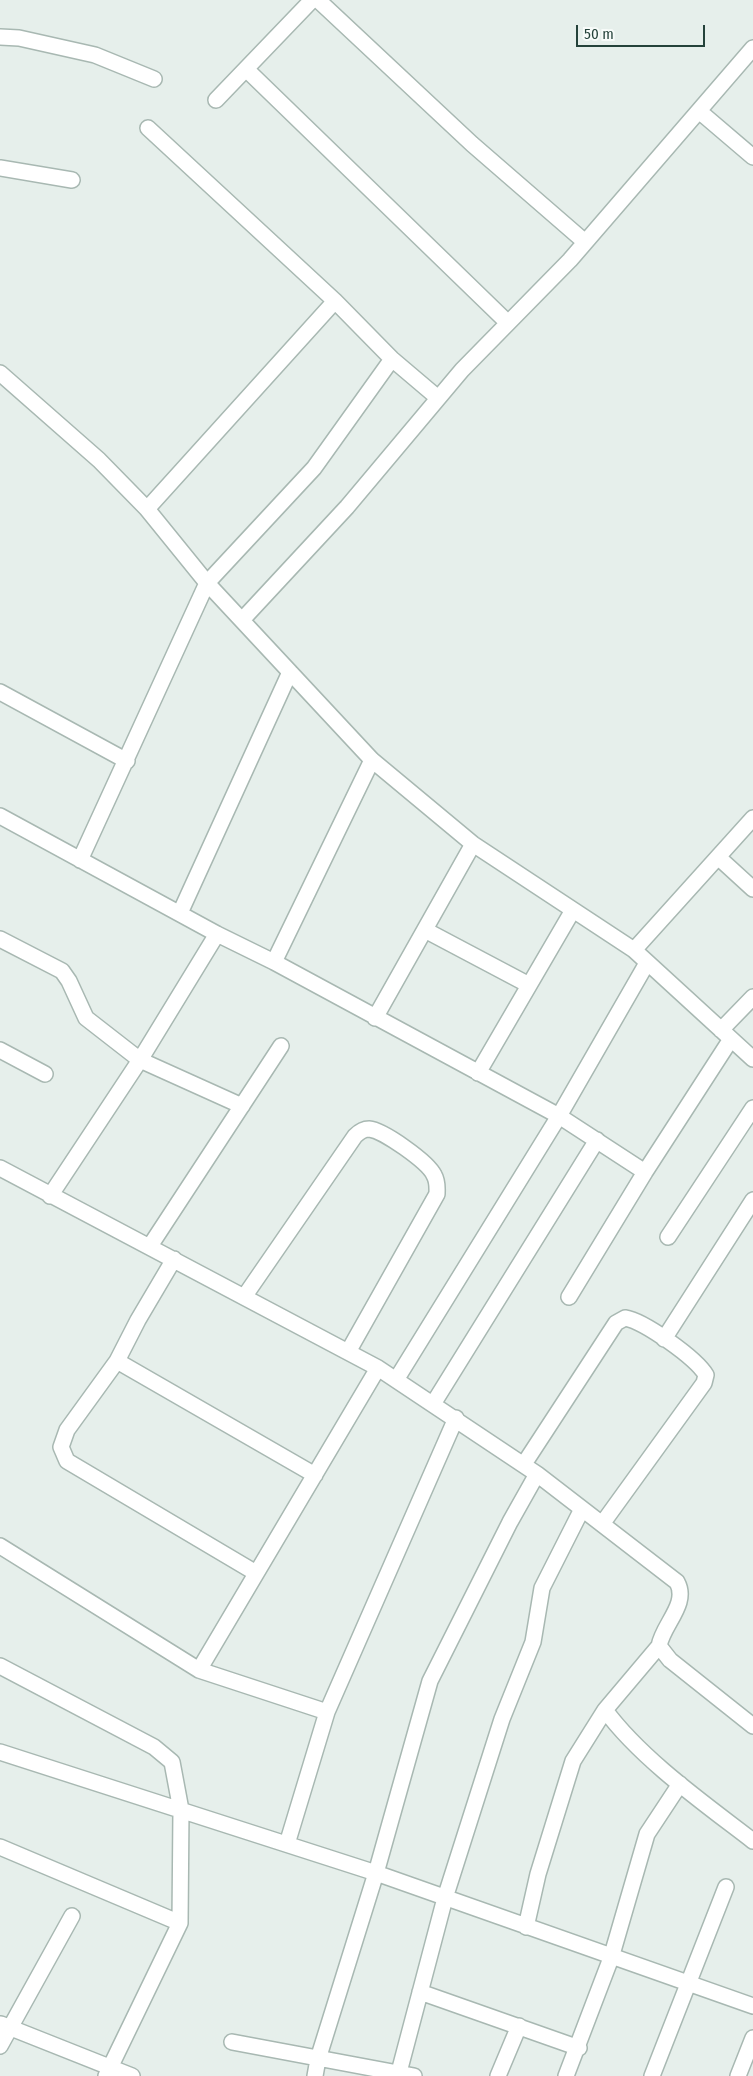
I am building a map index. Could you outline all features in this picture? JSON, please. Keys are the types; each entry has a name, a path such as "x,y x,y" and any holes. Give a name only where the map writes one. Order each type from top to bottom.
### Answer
{"street":[{"path":"216,100 312,0"},
{"path":"318,0 472,144 586,242"},
{"path":"0,37 19,38 95,54 154,79"},
{"path":"242,620 347,506 462,370 586,242 753,48"},
{"path":"246,69 508,323"},
{"path":"699,111 753,157"},
{"path":"148,128 335,301 392,359 438,398"},
{"path":"0,168 72,180"},
{"path":"148,510 335,301"},
{"path":"80,860 207,583 314,468 392,359"},
{"path":"0,373 99,460 148,510 207,583 372,760 473,844 634,950 647,964 753,1059"},
{"path":"180,913 290,672"},
{"path":"0,692 127,761"},
{"path":"274,962 372,760"},
{"path":"0,816 217,934 274,962 560,1116 645,1172"},
{"path":"634,950 753,818"},
{"path":"375,1018 473,844"},
{"path":"718,857 753,889"},
{"path":"478,1072 573,910"},
{"path":"425,930 529,985"},
{"path":"50,1196 140,1060 217,934"},
{"path":"0,939 62,971 69,981 86,1018 140,1060 242,1106"},
{"path":"396,1380 560,1116 647,964"},
{"path":"569,1297 726,1034 753,997"},
{"path":"150,1246 281,1046"},
{"path":"0,1050 45,1074"},
{"path":"668,1237 753,1108"},
{"path":"244,1297 355,1136 362,1130 369,1129 383,1134 418,1159 434,1174 437,1194 348,1352"},
{"path":"433,1404 597,1140"},
{"path":"0,1168 378,1368 524,1464 677,1582 681,1590 681,1599 660,1637 659,1646 605,1710 573,1761 538,1874 526,1926"},
{"path":"664,1339 753,1200"},
{"path":"174,1259 138,1320 117,1361 67,1430 61,1447 67,1460 256,1573"},
{"path":"524,1464 616,1323 625,1318 635,1320 664,1339 701,1368 706,1375 704,1383 602,1524"},
{"path":"117,1361 315,1475"},
{"path":"199,1670 378,1368"},
{"path":"287,1844 327,1712 456,1418"},
{"path":"315,2076 318,2059 376,1873 430,1681 510,1522 537,1474"},
{"path":"398,2074 445,1898 502,1719 533,1642 542,1588 582,1509"},
{"path":"0,1546 199,1670 327,1712"},
{"path":"659,1646 670,1660 753,1726"},
{"path":"0,1666 154,1747 172,1762 181,1810 180,1923 108,2072"},
{"path":"605,1710 615,1725 680,1784 753,1841"},
{"path":"0,1752 376,1873 611,1958 753,2006"},
{"path":"566,2076 579,2048 611,1958 647,1834 680,1784"},
{"path":"0,1847 180,1923"},
{"path":"652,2076 726,1887"},
{"path":"0,2046 5,2025 72,1916"},
{"path":"420,1992 579,2048"},
{"path":"5,2025 108,2072 132,2076"},
{"path":"498,2076 519,2026"},
{"path":"738,2076 753,2038"},
{"path":"232,2042 414,2076"}]}
